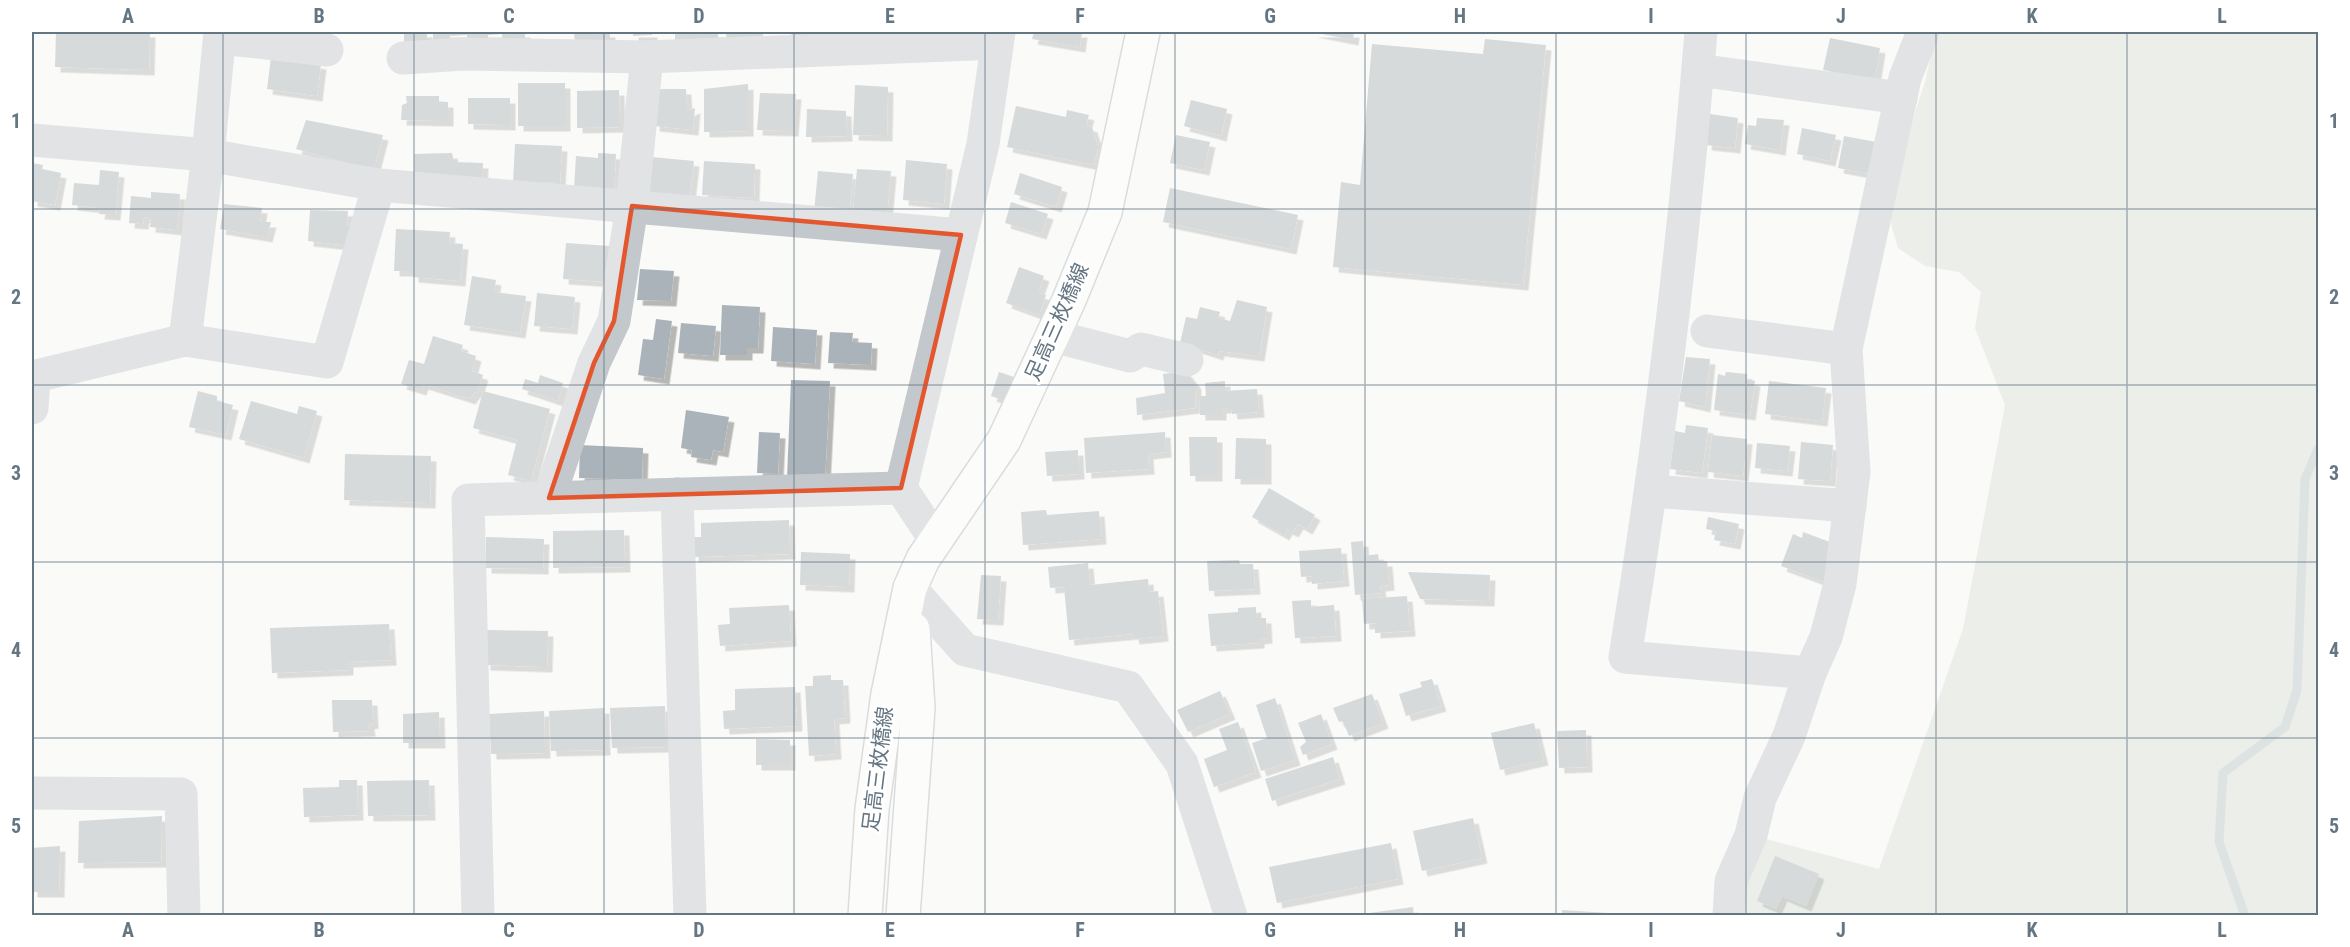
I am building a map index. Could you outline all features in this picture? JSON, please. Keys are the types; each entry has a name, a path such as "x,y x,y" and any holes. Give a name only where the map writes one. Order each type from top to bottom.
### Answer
{"main road":[{"name":"足高三枚橋線","path":"865,915 872,809 888,694 910,588 923,559 1004,440 1053,336 1105,212 1143,32"},
{"name":"足高三枚橋線","path":"903,915 918,708 910,588"}],"street":[{"path":"1701,32 1689,175 1652,491 1624,657 1810,673"},
{"path":"1729,915 1731,881 1751,835 1760,798 1789,736 1810,673 1826,637 1840,584 1854,472 1846,349 1900,98 1905,78 1923,32"},
{"path":"184,340 208,154 220,35 327,50"},
{"path":"403,58 463,54 647,57 998,37 983,144 901,488 936,541"},
{"path":"549,498 594,363 615,321 632,207 647,57"},
{"path":"1698,70 1900,98"},
{"path":"32,140 77,146 208,154 379,185 962,235"},
{"path":"32,387 184,340 327,362 379,185"},
{"path":"1707,331 1846,349"},
{"path":"1053,336 1130,356 1141,349 1187,360"},
{"path":"477,915 468,500 901,488"},
{"path":"1652,491 1850,506"},
{"path":"677,494 690,915"},
{"path":"910,588 965,650 1128,687 1182,764 1231,915"},
{"path":"32,793 181,794 184,915"}],"highlighted area":[{"path":"632,206 961,235 901,488 549,498 594,363 614,321"}],"shaded area":[{"path":"1936,32 2318,32 2318,915 1733,916 1751,835 1879,869 1963,629 2005,405 1975,328 1981,292 1959,272 1925,266 1898,248 1890,220 1899,160 1925,82"}],"building":[{"path":"56,32 150,32 149,70 55,67"},
{"path":"404,32 427,32 427,48 404,48"},
{"path":"433,32 525,32 525,45 503,45 502,34 488,35 488,45 467,46 467,35 450,36 450,48 433,48"},
{"path":"574,32 610,32 610,39 601,39 601,46 575,46"},
{"path":"633,32 652,32 652,35 633,36"},
{"path":"675,32 718,32 718,42 675,44"},
{"path":"726,32 763,32 763,42 727,45"},
{"path":"791,32 820,32 820,44 792,43"},
{"path":"1034,32 1082,32 1080,47 1032,39"},
{"path":"1312,32 1354,32 1353,40"},
{"path":"1830,38 1880,48 1875,79 1823,70"},
{"path":"1485,39 1546,45 1523,285 1333,267 1341,182 1360,185 1372,44 1483,54"},
{"path":"271,57 321,64 317,96 267,89"},
{"path":"518,83 565,83 565,126 518,126"},
{"path":"748,84 748,131 704,132 704,89"},
{"path":"855,85 888,87 887,136 853,135"},
{"path":"657,89 686,89 687,111 695,108 693,130 654,126"},
{"path":"619,90 620,127 577,128 577,91"},
{"path":"760,93 796,94 793,131 757,130"},
{"path":"406,96 439,96 439,102 448,102 448,121 401,120 402,105 407,103"},
{"path":"468,98 510,98 510,125 468,124"},
{"path":"1191,100 1227,109 1221,136 1184,126"},
{"path":"1016,106 1066,117 1067,110 1089,115 1086,125 1092,127 1098,147 1094,165 1007,147"},
{"path":"807,109 846,111 847,136 806,137"},
{"path":"1710,114 1738,118 1735,148 1706,145"},
{"path":"1757,118 1784,120 1780,150 1745,144 1748,125 1756,126"},
{"path":"306,120 383,135 374,170 296,149"},
{"path":"1802,128 1836,135 1830,161 1797,154"},
{"path":"1176,135 1210,142 1204,170 1170,163"},
{"path":"1844,136 1876,142 1870,174 1838,168"},
{"path":"515,144 562,146 560,183 547,182 547,186 513,183"},
{"path":"452,153 454,162 483,163 482,183 414,177 414,154"},
{"path":"598,153 616,154 614,192 574,189 576,156 598,158"},
{"path":"651,157 694,161 690,197 648,193"},
{"path":"906,160 947,164 944,204 903,200"},
{"path":"704,161 755,164 754,198 702,195"},
{"path":"32,163 43,165 42,169 61,173 55,205 32,201"},
{"path":"857,169 891,171 887,216 853,213"},
{"path":"100,170 119,172 115,215 99,214 100,208 72,205 74,183 99,185"},
{"path":"818,171 853,174 849,215 814,212"},
{"path":"1020,173 1062,187 1056,207 1014,194"},
{"path":"1170,188 1298,215 1291,249 1163,222"},
{"path":"151,192 180,194 177,230 150,227 151,218 144,217 143,224 129,223 131,196 151,198"},
{"path":"1011,202 1048,214 1041,234 1005,223"},
{"path":"224,204 262,208 260,222 271,222 267,237 220,229"},
{"path":"310,210 348,211 347,225 355,228 352,246 308,241"},
{"path":"396,229 450,232 449,243 463,244 460,281 413,277 413,271 394,271"},
{"path":"566,243 610,246 608,282 563,279"},
{"path":"1019,267 1044,276 1038,293 1046,295 1039,315 1006,303"},
{"path":"640,269 674,271 671,301 637,300"},
{"path":"472,276 496,280 494,292 526,296 520,333 464,325"},
{"path":"537,293 575,297 572,329 534,326"},
{"path":"1237,300 1267,307 1259,356 1219,351 1218,355 1180,343 1186,317 1197,319 1200,307 1220,312 1218,318 1230,321"},
{"path":"722,305 760,307 758,348 747,348 747,355 720,355"},
{"path":"656,319 672,321 664,379 638,375 643,339 653,340"},
{"path":"681,323 716,326 713,356 678,353"},
{"path":"773,327 817,330 815,364 771,361"},
{"path":"830,332 853,333 852,342 872,343 871,365 828,363"},
{"path":"433,336 463,345 461,351 476,356 472,371 483,375 477,393 475,392 470,399 423,384 421,390 401,384 409,360 424,364"},
{"path":"1686,357 1710,359 1705,407 1679,401"},
{"path":"1186,371 1196,384 1195,408 1137,415 1136,398 1165,393 1163,374"},
{"path":"999,372 1014,377 1005,401 991,396"},
{"path":"1726,372 1747,374 1747,379 1755,381 1750,415 1714,410 1718,374 1725,376"},
{"path":"540,375 563,383 558,401 522,389 525,379 538,383"},
{"path":"791,380 830,381 825,480 787,478"},
{"path":"1225,381 1225,391 1257,389 1259,412 1232,414 1231,408 1221,408 1221,415 1200,415 1199,396 1206,396 1205,383"},
{"path":"1769,381 1826,388 1822,421 1765,414"},
{"path":"198,391 217,396 217,401 233,405 226,435 189,427"},
{"path":"483,391 550,409 531,481 508,475 517,440 473,428"},
{"path":"251,401 297,414 299,406 317,411 304,458 239,439"},
{"path":"686,410 729,417 723,452 713,450 711,460 691,457 692,450 681,448"},
{"path":"1686,425 1708,428 1702,473 1670,469 1675,431 1685,433"},
{"path":"759,432 780,433 778,474 757,473"},
{"path":"1165,432 1166,452 1148,454 1149,469 1086,473 1084,438"},
{"path":"1712,435 1747,439 1743,476 1708,472"},
{"path":"1189,437 1217,437 1217,476 1190,476"},
{"path":"1236,438 1266,439 1266,479 1235,479"},
{"path":"1801,442 1833,445 1830,481 1798,479"},
{"path":"1757,443 1790,446 1787,471 1755,468"},
{"path":"580,445 643,448 642,480 579,478"},
{"path":"1078,450 1079,474 1047,476 1045,452"},
{"path":"345,454 431,456 430,503 344,500"},
{"path":"1269,488 1315,515 1307,529 1298,524 1293,532 1287,529 1284,535 1252,517"},
{"path":"1046,510 1047,515 1099,511 1101,539 1023,545 1021,512"},
{"path":"1708,517 1739,524 1735,544 1714,540 1716,531 1706,529"},
{"path":"789,520 790,554 693,557 693,537 701,537 701,523"},
{"path":"624,530 625,567 553,568 553,531"},
{"path":"1803,532 1838,545 1824,582 1781,566 1793,534 1802,538"},
{"path":"486,537 544,539 543,569 486,568"},
{"path":"1363,541 1364,556 1378,554 1379,561 1387,561 1389,585 1380,586 1381,593 1355,595 1351,542"},
{"path":"1341,548 1344,581 1312,584 1312,576 1301,577 1299,551"},
{"path":"801,552 850,554 849,587 800,585"},
{"path":"1239,560 1240,564 1253,564 1255,589 1209,591 1207,561"},
{"path":"1088,563 1090,585 1148,579 1149,592 1158,591 1163,636 1134,639 1133,634 1069,640 1064,587 1050,588 1048,567"},
{"path":"1408,572 1490,575 1489,601 1420,599"},
{"path":"981,575 1001,576 998,620 977,619"},
{"path":"1407,596 1410,631 1375,633 1375,623 1364,624 1362,599"},
{"path":"1311,600 1311,607 1334,605 1336,636 1295,638 1292,601"},
{"path":"789,605 791,641 720,646 718,625 730,624 729,608"},
{"path":"1256,607 1256,618 1266,618 1267,638 1259,639 1259,643 1211,646 1208,614 1238,612 1238,608"},
{"path":"389,624 391,660 348,662 348,670 272,673 270,628"},
{"path":"486,630 548,631 547,667 485,665"},
{"path":"831,675 831,680 843,680 845,718 834,719 836,754 809,756 805,686 813,686 813,676"},
{"path":"1432,679 1441,706 1406,716 1399,694 1422,687 1420,682"},
{"path":"795,687 797,726 724,729 723,711 735,710 735,689"},
{"path":"1220,691 1230,714 1188,732 1177,710"},
{"path":"1372,694 1383,723 1349,736 1343,721 1339,722 1333,708"},
{"path":"1275,698 1295,760 1261,771 1252,743 1267,738 1256,705"},
{"path":"332,700 372,700 373,723 369,724 370,731 333,732"},
{"path":"665,706 666,747 612,748 610,708"},
{"path":"604,708 605,750 551,751 549,711"},
{"path":"544,711 545,753 491,754 489,714"},
{"path":"439,712 440,743 403,743 403,714"},
{"path":"1321,714 1332,744 1303,755 1300,747 1306,742 1298,723"},
{"path":"1238,722 1256,772 1214,787 1204,759 1227,750 1219,729"},
{"path":"1534,723 1543,760 1500,770 1491,733"},
{"path":"1586,730 1587,767 1559,768 1557,731"},
{"path":"756,739 790,740 790,765 756,765"},
{"path":"1333,757 1340,779 1272,801 1265,779"},
{"path":"339,780 357,780 358,815 304,817 303,788 339,787"},
{"path":"429,780 430,815 368,816 367,781"},
{"path":"162,816 161,862 78,863 79,821"},
{"path":"1473,818 1482,858 1422,871 1413,831"},
{"path":"1391,843 1398,879 1277,903 1269,867"},
{"path":"60,846 59,892 32,892 32,848"},
{"path":"1775,856 1819,874 1806,906 1782,896 1776,909 1757,901"},
{"path":"1413,907 1414,916 1363,916 1362,914"},
{"path":"1562,910 1624,914 1624,916 1562,916"}],"waterway":[{"path":"2245,916 2219,842 2223,773 2285,727 2297,690 2305,479 2318,449"}]}
